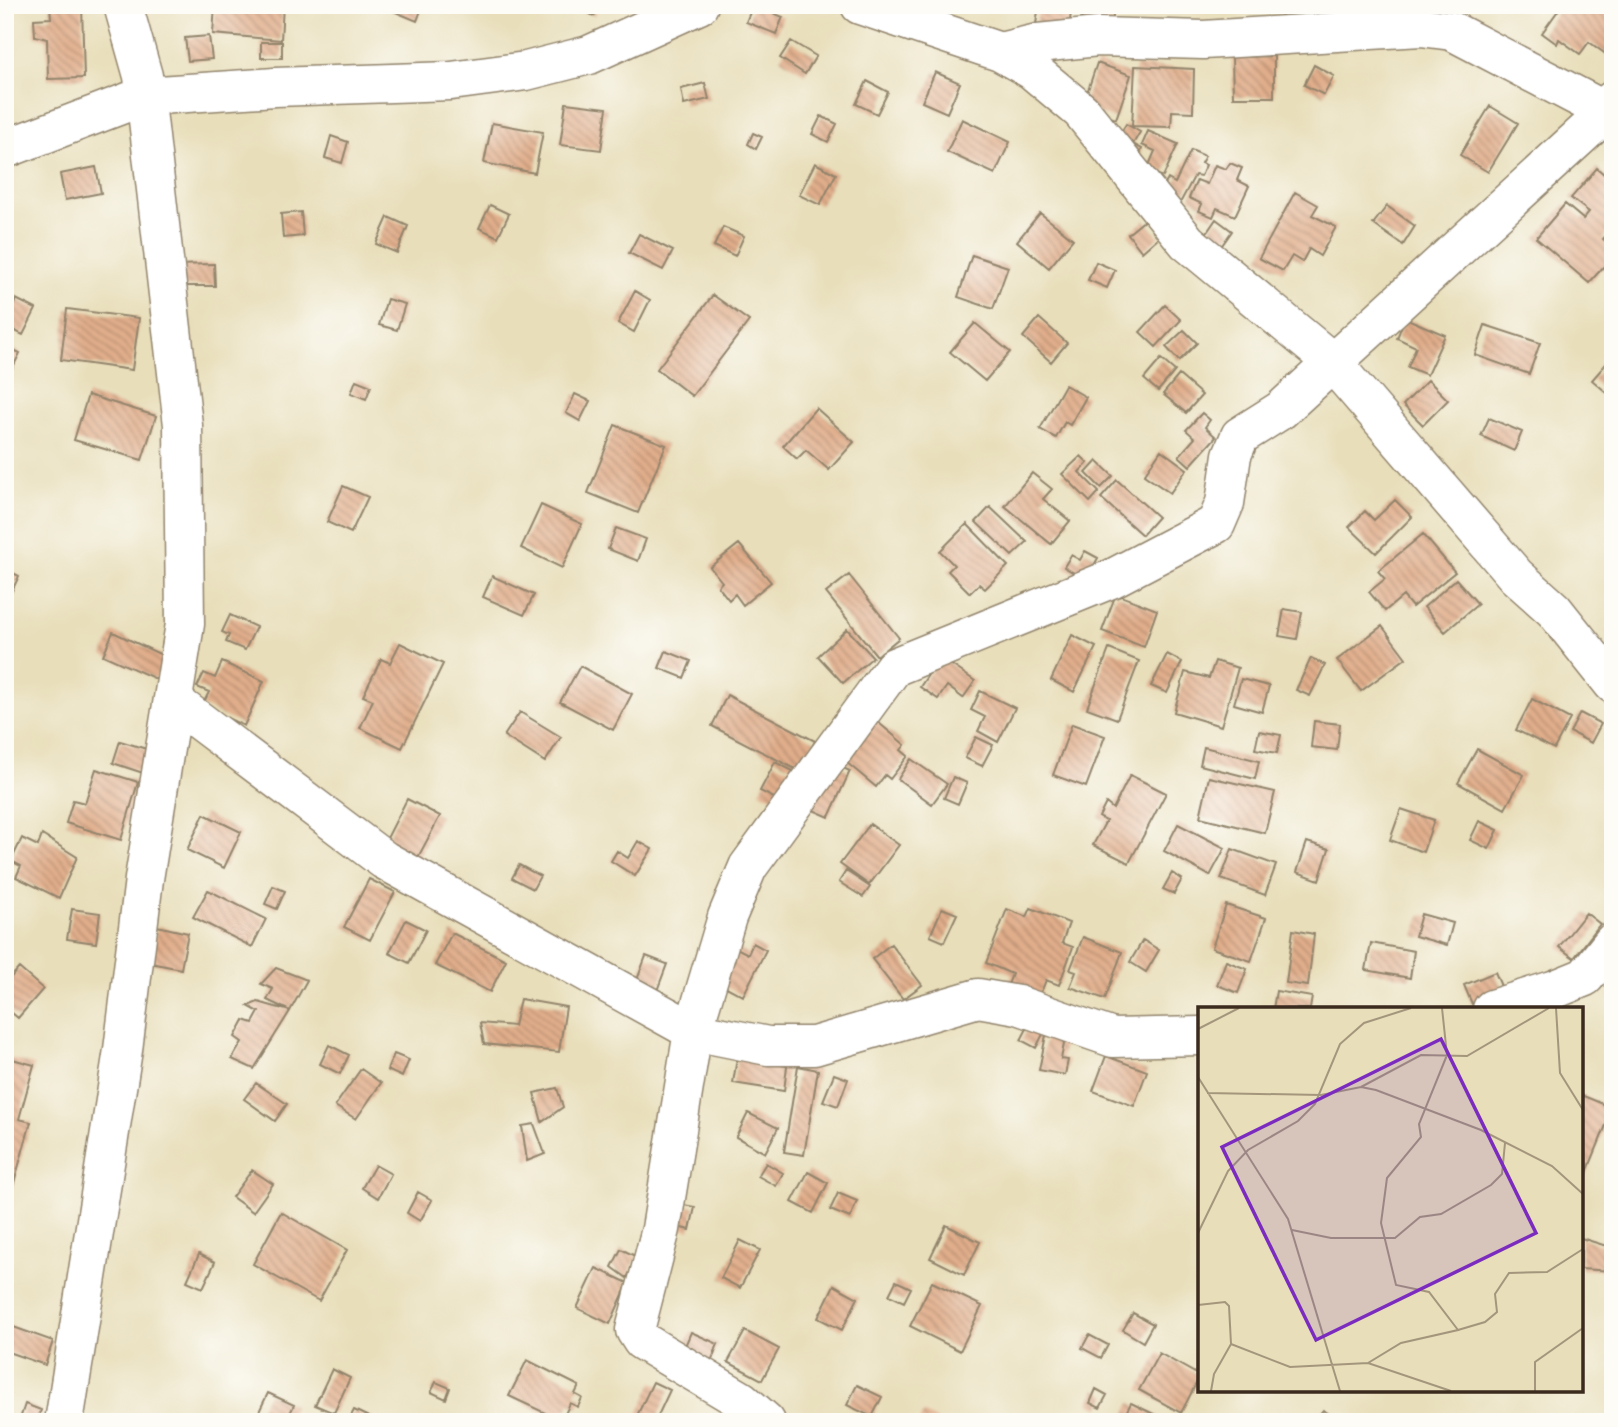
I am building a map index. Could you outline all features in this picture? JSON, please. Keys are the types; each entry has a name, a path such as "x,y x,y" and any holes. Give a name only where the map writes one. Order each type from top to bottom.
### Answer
{"street":[{"path":"64,1422 123,1050 144,879 185,624 183,425 143,76 123,5"},
{"path":"5,149 144,96 275,87 451,81 526,71 589,55 699,5"},
{"path":"860,5 1000,52 1032,70 1082,111 1186,242 1331,361 1516,576 1554,610 1613,684"},
{"path":"766,1422 741,1400 642,1341 635,1330 661,1229 693,1031 727,917 748,867 894,667 1111,579 1216,524 1225,503 1232,455 1240,436 1280,410 1611,109 1452,31 1421,27 1336,29 1203,40 1098,37 1038,43 1000,52"},
{"path":"173,701 384,860 693,1031 768,1046 814,1046 978,998 1018,1005 1113,1038 1198,1036"},
{"path":"1498,1007 1586,977 1613,942"}],"building":[{"path":"82,5 84,78 48,79 47,39 35,36 34,19 51,18 50,6"},
{"path":"215,5 283,5 281,40 213,34"},
{"path":"379,5 423,5 417,21"},
{"path":"573,5 599,5 594,16"},
{"path":"753,5 783,17 776,34 746,22"},
{"path":"1039,5 1072,5 1069,28 1036,24"},
{"path":"1082,5 1113,5 1113,29 1082,28"},
{"path":"1562,5 1613,5 1609,20 1613,22 1613,48 1607,55 1589,42 1580,54 1559,39 1557,44 1542,33"},
{"path":"209,36 212,59 188,61 185,38"},
{"path":"791,41 816,56 805,74 780,58"},
{"path":"261,42 282,42 282,58 261,58"},
{"path":"1274,56 1274,97 1233,97 1232,57"},
{"path":"1097,63 1131,75 1116,119 1082,108"},
{"path":"1314,65 1334,76 1324,95 1304,85"},
{"path":"1135,66 1194,69 1193,112 1172,111 1171,127 1132,126"},
{"path":"935,72 960,83 947,113 922,102"},
{"path":"867,81 888,92 877,114 856,104"},
{"path":"705,83 709,99 684,105 681,89"},
{"path":"566,103 607,108 601,150 560,145"},
{"path":"1490,106 1518,123 1488,172 1460,155"},
{"path":"821,116 837,124 828,142 812,134"},
{"path":"962,119 1010,142 995,174 947,152"},
{"path":"492,123 543,132 535,173 484,163"},
{"path":"1126,124 1140,132 1133,144 1142,149 1138,158 1114,144"},
{"path":"1148,131 1178,144 1163,177 1147,170 1155,151 1142,145"},
{"path":"753,133 762,137 756,149 748,144"},
{"path":"331,136 348,142 342,163 325,158"},
{"path":"1191,150 1205,156 1201,163 1206,165 1201,176 1195,175 1179,205 1159,195 1168,179 1175,183"},
{"path":"815,163 836,174 820,205 799,195"},
{"path":"1230,163 1242,168 1237,180 1249,186 1235,216 1217,208 1213,217 1199,211 1202,204 1189,198 1197,180 1207,184 1215,165 1226,169"},
{"path":"96,167 101,193 65,200 60,174"},
{"path":"1597,168 1613,182 1613,228 1603,239 1613,248 1613,256 1589,283 1536,238 1565,204 1583,219 1589,212 1571,198"},
{"path":"1295,192 1318,205 1312,215 1336,227 1320,256 1309,249 1302,262 1292,256 1283,271 1259,258"},
{"path":"490,205 509,214 498,237 479,228"},
{"path":"1387,206 1415,226 1403,245 1373,224"},
{"path":"301,212 303,236 283,238 281,214"},
{"path":"1040,213 1073,239 1049,268 1017,241"},
{"path":"388,217 408,226 397,253 376,244"},
{"path":"1216,219 1232,231 1215,255 1199,244"},
{"path":"1145,220 1159,237 1142,252 1128,234"},
{"path":"723,227 744,236 735,256 714,246"},
{"path":"639,234 673,251 663,270 629,253"},
{"path":"972,255 1008,267 993,309 958,297"},
{"path":"1096,262 1115,270 1107,288 1088,280"},
{"path":"214,264 215,286 174,286 173,265"},
{"path":"635,291 650,300 634,332 618,323"},
{"path":"713,295 749,321 692,396 657,369"},
{"path":"16,299 36,309 23,335 5,326"},
{"path":"387,299 405,304 397,330 379,325"},
{"path":"1165,305 1181,320 1156,347 1140,332"},
{"path":"67,309 139,318 132,370 61,360"},
{"path":"1039,318 1067,343 1051,362 1023,337"},
{"path":"1405,318 1445,335 1427,375 1408,367 1416,347 1397,338"},
{"path":"975,323 1010,352 985,381 950,352"},
{"path":"1485,325 1540,343 1529,374 1475,355"},
{"path":"1184,330 1197,343 1179,361 1166,347"},
{"path":"5,346 20,353 5,383"},
{"path":"1613,356 1613,398 1592,380"},
{"path":"1161,359 1175,371 1158,391 1144,379"},
{"path":"1179,375 1202,395 1186,413 1163,394"},
{"path":"356,380 371,386 366,399 351,393"},
{"path":"1428,380 1448,400 1423,425 1403,405"},
{"path":"1065,385 1086,397 1070,425 1065,422 1056,438 1040,429"},
{"path":"575,394 590,401 580,421 566,413"},
{"path":"88,395 156,416 142,460 74,440"},
{"path":"816,408 854,442 829,470 806,450 797,459 783,446"},
{"path":"1202,413 1210,420 1205,427 1216,437 1190,466 1179,456 1195,438 1186,430"},
{"path":"1489,418 1522,432 1514,451 1481,436"},
{"path":"615,425 666,445 638,513 588,493"},
{"path":"1161,450 1187,469 1170,493 1144,475"},
{"path":"1081,456 1088,463 1079,472 1099,492 1090,502 1062,474"},
{"path":"1097,461 1113,476 1101,488 1086,473"},
{"path":"1032,473 1052,489 1043,499 1070,521 1051,544 1005,506"},
{"path":"1117,480 1158,517 1142,535 1101,498"},
{"path":"343,486 368,497 351,533 327,522"},
{"path":"1395,500 1412,517 1376,553 1349,527 1365,511 1374,520"},
{"path":"541,505 582,524 562,568 521,548"},
{"path":"990,507 1027,542 1012,556 976,522"},
{"path":"967,524 1008,566 985,589 979,584 970,593 948,571 954,565 940,551"},
{"path":"616,528 646,539 638,561 608,549"},
{"path":"1423,534 1455,572 1412,607 1403,596 1385,611 1369,592 1385,579 1378,571"},
{"path":"739,544 771,582 743,605 735,594 729,600 718,586 722,582 710,567"},
{"path":"1085,551 1098,558 1086,580 1064,567 1071,555 1080,560"},
{"path":"5,569 19,576 11,593 5,590"},
{"path":"849,575 899,638 877,656 826,593"},
{"path":"492,576 534,595 524,615 483,597"},
{"path":"1456,579 1478,604 1445,632 1424,607"},
{"path":"1116,594 1157,610 1144,647 1102,631"},
{"path":"1284,609 1302,612 1297,639 1279,636"},
{"path":"230,615 256,627 245,650 226,642 229,635 222,632"},
{"path":"1382,626 1406,658 1361,691 1337,660"},
{"path":"847,629 873,657 843,683 818,656"},
{"path":"113,632 166,657 156,679 103,655"},
{"path":"1072,635 1096,647 1074,692 1051,680"},
{"path":"400,643 443,664 402,748 360,728 373,700 363,696 381,659 390,663"},
{"path":"1109,649 1139,661 1117,719 1087,708"},
{"path":"666,651 691,661 684,678 659,668"},
{"path":"1167,654 1182,662 1167,693 1151,686"},
{"path":"940,657 975,681 963,698 947,686 938,699 920,687"},
{"path":"1311,658 1325,665 1310,696 1296,690"},
{"path":"1215,661 1238,668 1221,726 1174,712 1185,672 1209,678"},
{"path":"222,662 264,681 244,726 202,706 209,692 197,687 204,673 215,678"},
{"path":"580,666 632,694 613,730 560,702"},
{"path":"1241,679 1269,686 1262,712 1234,704"},
{"path":"980,691 1015,708 998,742 978,731 985,717 971,710"},
{"path":"727,695 815,741 799,771 712,726"},
{"path":"1532,699 1570,719 1554,749 1516,730"},
{"path":"520,712 561,737 545,762 504,736"},
{"path":"1580,713 1601,724 1591,743 1570,732"},
{"path":"873,718 905,745 901,750 908,756 890,779 885,775 876,787 840,757"},
{"path":"1314,721 1340,724 1337,750 1311,747"},
{"path":"1072,724 1105,736 1086,787 1053,775"},
{"path":"1259,731 1281,735 1277,753 1255,749"},
{"path":"976,737 993,745 982,766 965,758"},
{"path":"120,741 153,751 146,774 113,763"},
{"path":"1204,747 1259,761 1255,779 1200,765"},
{"path":"1477,749 1524,775 1505,809 1458,783"},
{"path":"911,759 947,784 932,804 898,779"},
{"path":"775,762 793,771 778,800 760,791"},
{"path":"836,765 850,771 829,817 811,809"},
{"path":"96,769 138,782 121,840 66,823 73,800 85,803"},
{"path":"1130,775 1166,793 1129,863 1093,845 1106,821 1099,817 1106,803 1113,809"},
{"path":"953,777 967,783 958,804 944,798"},
{"path":"1209,777 1275,792 1265,833 1200,817"},
{"path":"407,799 440,816 415,863 383,846"},
{"path":"1401,809 1434,820 1423,852 1390,840"},
{"path":"204,814 241,832 224,868 187,850"},
{"path":"1479,821 1498,830 1489,849 1470,840"},
{"path":"870,824 899,845 869,885 840,864"},
{"path":"1178,824 1225,848 1210,876 1164,851"},
{"path":"42,835 77,857 59,898 16,877 21,866 11,861 22,838 38,846"},
{"path":"638,841 652,849 635,876 611,861 617,851 628,858"},
{"path":"1307,842 1329,849 1319,880 1297,872"},
{"path":"1232,849 1276,865 1265,895 1221,879"},
{"path":"519,865 540,876 533,889 512,878"},
{"path":"846,871 870,887 863,897 839,882"},
{"path":"1172,873 1182,879 1174,894 1163,889"},
{"path":"369,879 395,892 370,940 344,927"},
{"path":"273,886 285,891 277,909 265,904"},
{"path":"208,890 266,919 252,947 193,917"},
{"path":"1226,905 1266,918 1251,961 1212,948"},
{"path":"942,908 957,914 944,942 930,936"},
{"path":"1031,908 1069,923 1062,943 1073,947 1059,985 1046,980 1037,1002 1006,990 1012,974 986,963 1007,909 1027,917"},
{"path":"72,909 100,913 96,943 67,939"},
{"path":"1586,913 1600,924 1574,958 1559,947"},
{"path":"1421,914 1453,923 1447,945 1415,936"},
{"path":"406,920 426,930 409,963 389,953"},
{"path":"157,926 188,933 181,969 150,963"},
{"path":"1293,930 1314,934 1308,986 1286,983"},
{"path":"452,933 506,960 490,992 435,965"},
{"path":"1083,937 1122,952 1105,999 1070,987 1076,972 1070,970"},
{"path":"1143,940 1159,950 1146,972 1130,962"},
{"path":"753,943 766,950 743,996 715,981 733,946 748,954"},
{"path":"1371,943 1414,951 1410,978 1366,970"},
{"path":"891,944 922,985 903,999 872,959"},
{"path":"646,956 667,964 655,996 634,988"},
{"path":"1226,961 1247,969 1238,993 1217,985"},
{"path":"19,968 43,989 18,1018 5,1007 5,984"},
{"path":"276,968 307,980 290,1011 267,1000 273,989 261,984"},
{"path":"1495,972 1503,991 1472,1004 1464,985"},
{"path":"1276,991 1312,997 1310,1007 1273,1007"},
{"path":"520,999 566,1007 559,1052 484,1044 480,1023 514,1026"},
{"path":"258,1002 290,1011 254,1069 232,1059 242,1042 235,1037 244,1020 253,1023 259,1012 248,1006"},
{"path":"1032,1019 1047,1026 1036,1048 1021,1040"},
{"path":"1047,1030 1066,1034 1061,1059 1068,1060 1065,1075 1039,1070"},
{"path":"329,1045 349,1055 340,1074 320,1064"},
{"path":"394,1054 409,1060 402,1077 387,1070"},
{"path":"1106,1056 1147,1071 1134,1106 1093,1091"},
{"path":"5,1057 34,1065 19,1119 31,1122 6,1211"},
{"path":"737,1058 787,1066 784,1091 733,1083"},
{"path":"798,1066 818,1070 804,1155 784,1152"},
{"path":"361,1069 381,1083 356,1119 335,1106"},
{"path":"834,1074 848,1079 838,1106 823,1101"},
{"path":"256,1083 287,1104 275,1121 244,1099"},
{"path":"557,1088 563,1107 542,1122 534,1093"},
{"path":"1583,1096 1613,1108 1583,1176"},
{"path":"748,1113 778,1128 765,1153 736,1137"},
{"path":"534,1124 545,1154 527,1161 522,1126"},
{"path":"766,1163 783,1173 776,1186 758,1176"},
{"path":"375,1165 391,1174 378,1198 362,1188"},
{"path":"252,1170 273,1184 253,1212 232,1197"},
{"path":"808,1172 828,1183 813,1213 792,1202"},
{"path":"418,1192 432,1200 420,1221 407,1213"},
{"path":"838,1193 857,1201 850,1218 830,1210"},
{"path":"672,1203 695,1207 690,1230 668,1225"},
{"path":"281,1212 347,1250 319,1301 253,1264"},
{"path":"946,1225 980,1242 964,1275 930,1258"},
{"path":"1583,1239 1613,1248 1613,1271 1583,1269"},
{"path":"740,1240 760,1250 740,1288 721,1278"},
{"path":"621,1249 637,1257 627,1278 612,1267"},
{"path":"199,1254 215,1262 203,1288 187,1281"},
{"path":"596,1268 628,1283 610,1324 577,1308"},
{"path":"896,1281 911,1288 904,1302 889,1295"},
{"path":"932,1282 982,1306 960,1351 910,1326"},
{"path":"834,1285 858,1298 842,1330 818,1318"},
{"path":"1133,1313 1153,1324 1143,1342 1123,1330"},
{"path":"5,1324 53,1341 45,1365 5,1351"},
{"path":"745,1331 779,1349 762,1380 728,1362"},
{"path":"691,1332 718,1344 710,1364 682,1353"},
{"path":"1089,1335 1108,1345 1101,1358 1082,1348"},
{"path":"1159,1353 1198,1375 1181,1413 1139,1390"},
{"path":"527,1360 579,1386 575,1394 582,1398 578,1407 570,1403 562,1421 509,1396"},
{"path":"332,1369 350,1378 334,1413 315,1405"},
{"path":"436,1382 450,1388 446,1399 431,1392"},
{"path":"653,1382 670,1390 655,1422 634,1422"},
{"path":"857,1385 882,1397 872,1417 847,1405"},
{"path":"1096,1389 1107,1395 1100,1408 1090,1403"},
{"path":"268,1393 294,1405 286,1422 254,1422"},
{"path":"1131,1403 1170,1422 1121,1422"},
{"path":"25,1404 41,1410 37,1422 19,1422"},
{"path":"354,1410 379,1422 348,1422"},
{"path":"1323,1410 1338,1419 1336,1422 1313,1422"},
{"path":"923,1413 940,1422 919,1422"}]}
